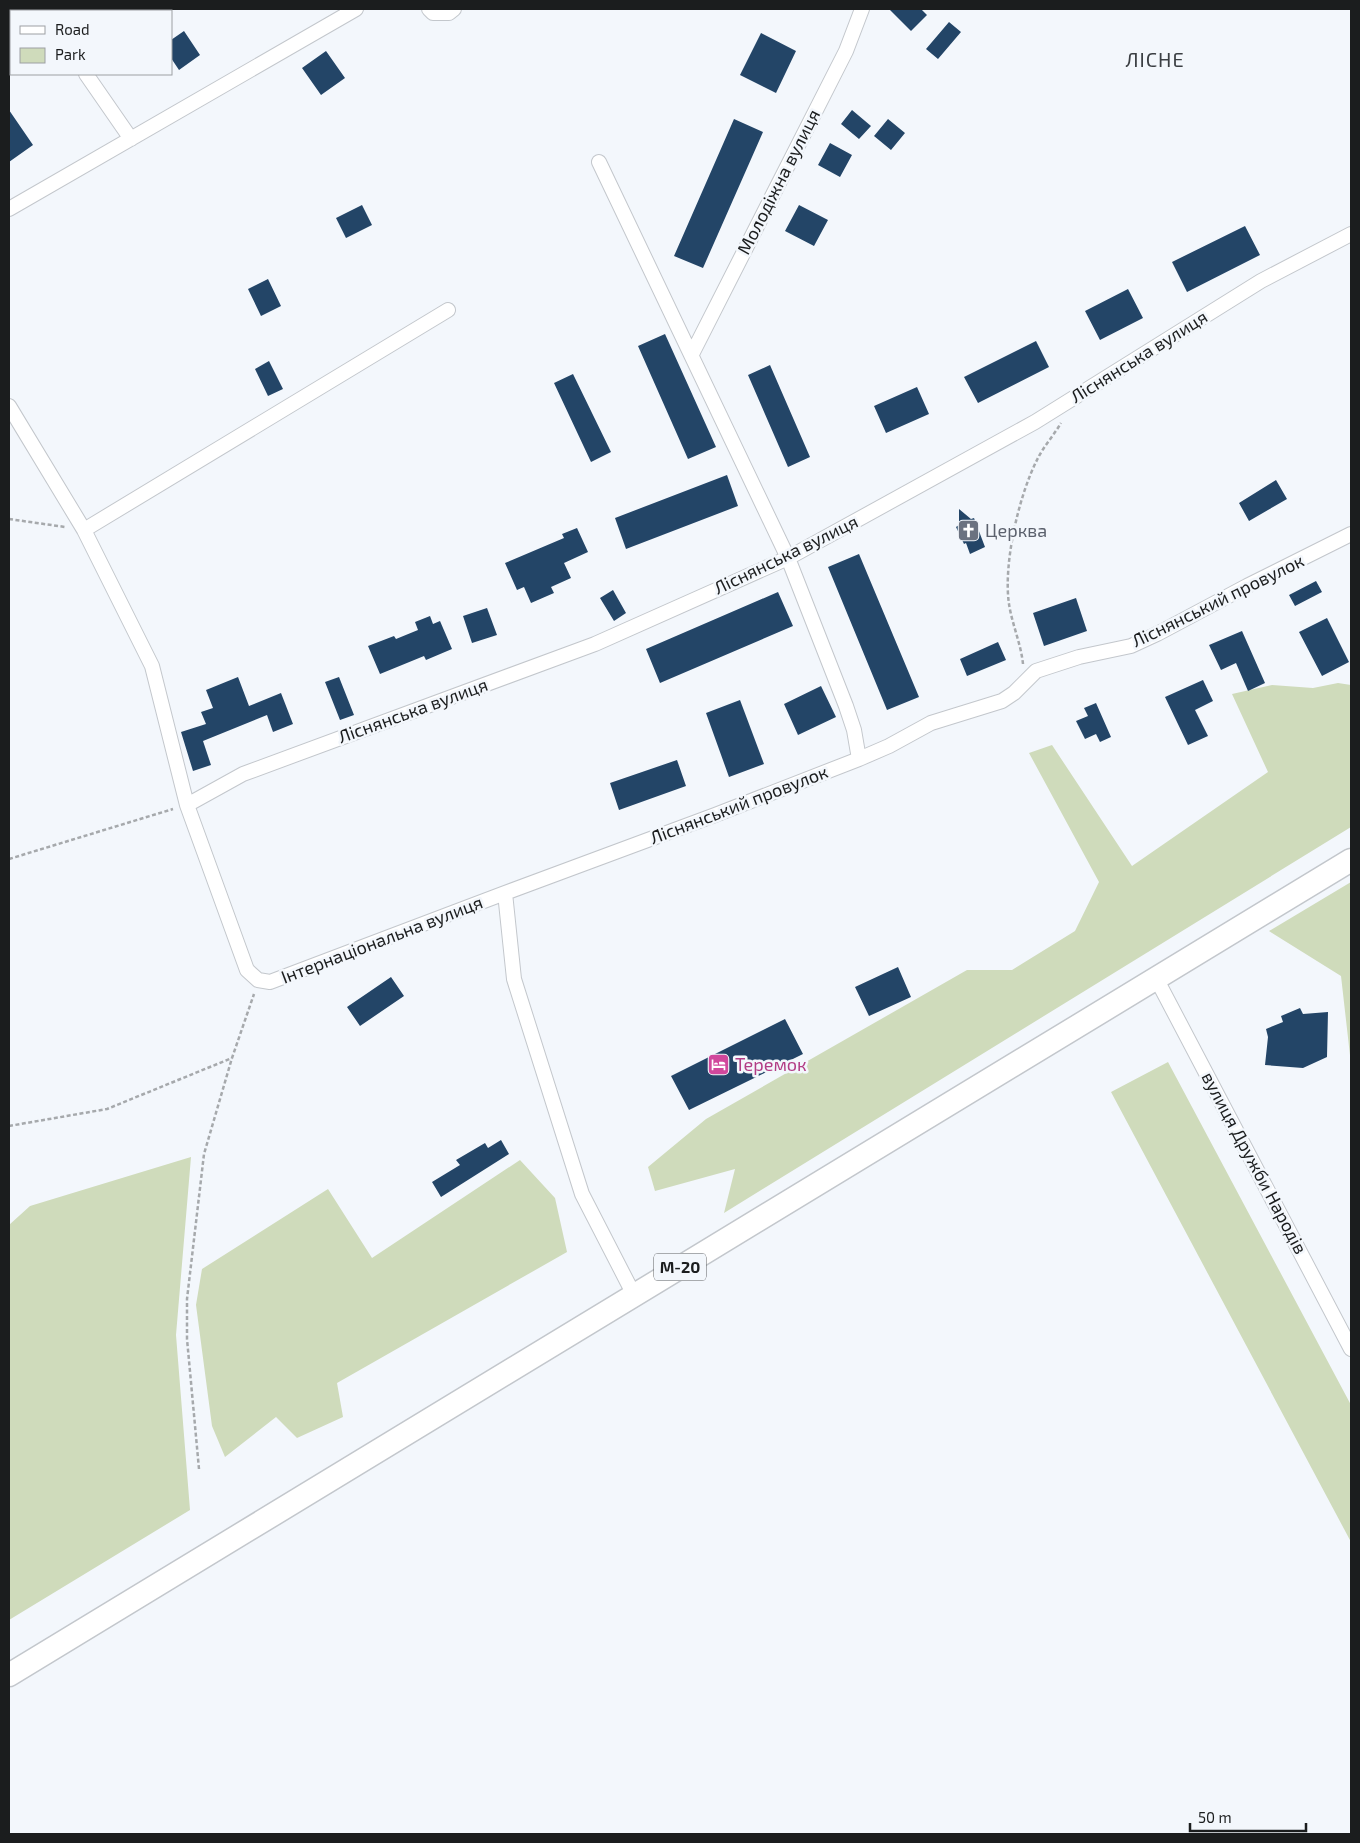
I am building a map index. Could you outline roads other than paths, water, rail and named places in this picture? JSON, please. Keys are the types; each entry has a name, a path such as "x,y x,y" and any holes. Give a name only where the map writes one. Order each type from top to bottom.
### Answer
{"highway":[{"name":"М-20","path":"9,1675 1351,860"}],"street":[{"path":"9,209 356,9"},
{"path":"429,9 432,13 449,13 454,9"},
{"name":"Молодіжна вулиця","path":"692,354 846,50 862,9"},
{"path":"87,75 131,139"},
{"path":"599,162 788,558 846,706 854,730 859,759"},
{"name":"Ліснянська вулиця","path":"187,805 243,774 596,644 788,558 1035,422 1261,281 1351,234"},
{"path":"84,530 448,310"},
{"path":"9,406 84,530 152,666 187,805"},
{"name":"Ліснянський провулок","path":"505,893 859,759 889,746 931,723 1002,701 1014,693 1036,671 1079,657 1130,646 1351,534"},
{"name":"Інтернаціональна вулиця","path":"187,805 247,970 258,980 270,982 505,893"},
{"path":"505,893 514,979 582,1194 634,1295"},
{"name":"вулиця Дружби Народів","path":"1156,978 1351,1349"}],"place":[{"name":"Церква","path":"969,531"},
{"name":"Теремок","path":"719,1065"}],"district":[{"name":"ЛІСНЕ","path":"1155,60"}]}
